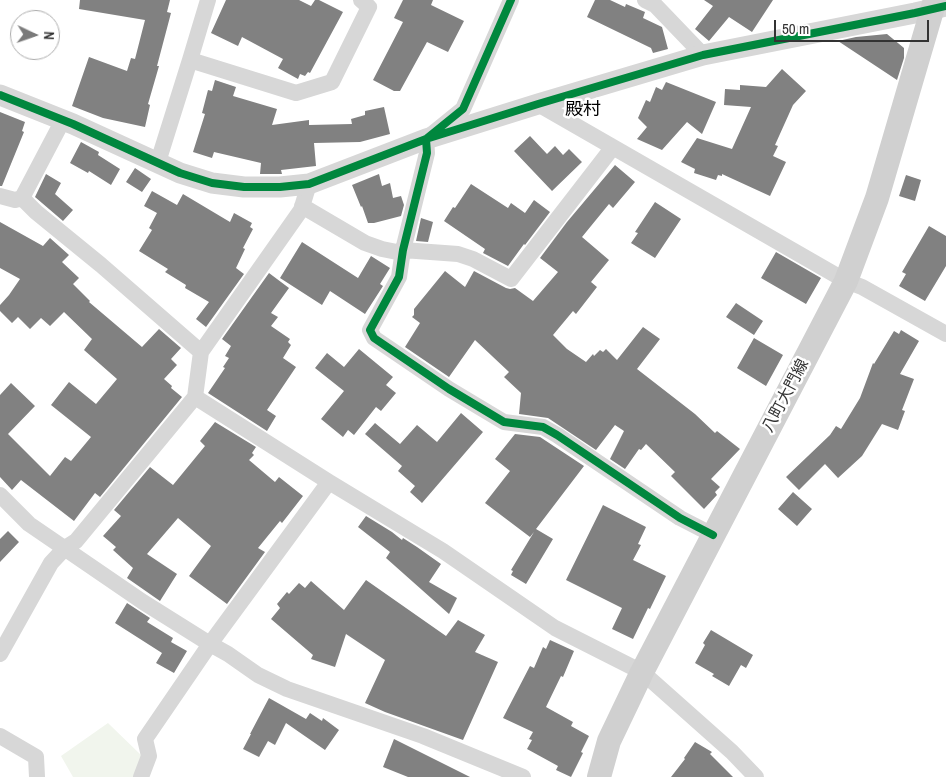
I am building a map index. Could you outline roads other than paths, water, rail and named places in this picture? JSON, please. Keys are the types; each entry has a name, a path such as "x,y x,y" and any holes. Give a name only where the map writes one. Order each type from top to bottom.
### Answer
{"main road":[{"name":"八町大門線","path":"599,777 609,741 642,672 846,281 876,198 938,5"}],"street":[{"path":"158,162 208,0"},
{"path":"190,60 296,92 332,82 369,7 361,0"},
{"path":"426,139 463,109 511,0"},
{"path":"645,0 655,5 703,55"},
{"path":"0,95 63,120 180,173 212,183 244,187 280,187 309,184 426,139 703,55 907,15 938,5"},
{"path":"538,104 846,281 862,287 946,334"},
{"path":"0,196 15,200 22,198 63,120"},
{"path":"426,139 427,153 403,252 400,277 370,330 374,338 449,389 504,422 543,427 558,435 680,518 713,535"},
{"path":"302,206 365,243 382,249 403,252 458,254 473,259 511,279 613,147"},
{"path":"0,654 51,563 64,548 76,541 195,397 201,352 301,210 309,184"},
{"path":"22,198 201,352"},
{"path":"195,397 329,482 443,551 555,628 642,672 732,752 756,777"},
{"path":"142,777 149,756 145,739 210,644 329,482"},
{"path":"0,495 29,524 143,602 228,654 258,675 287,689 424,736 523,777"},
{"path":"0,736 36,757 37,777"}],"district":[{"name":"殿村","path":"583,110"}]}
